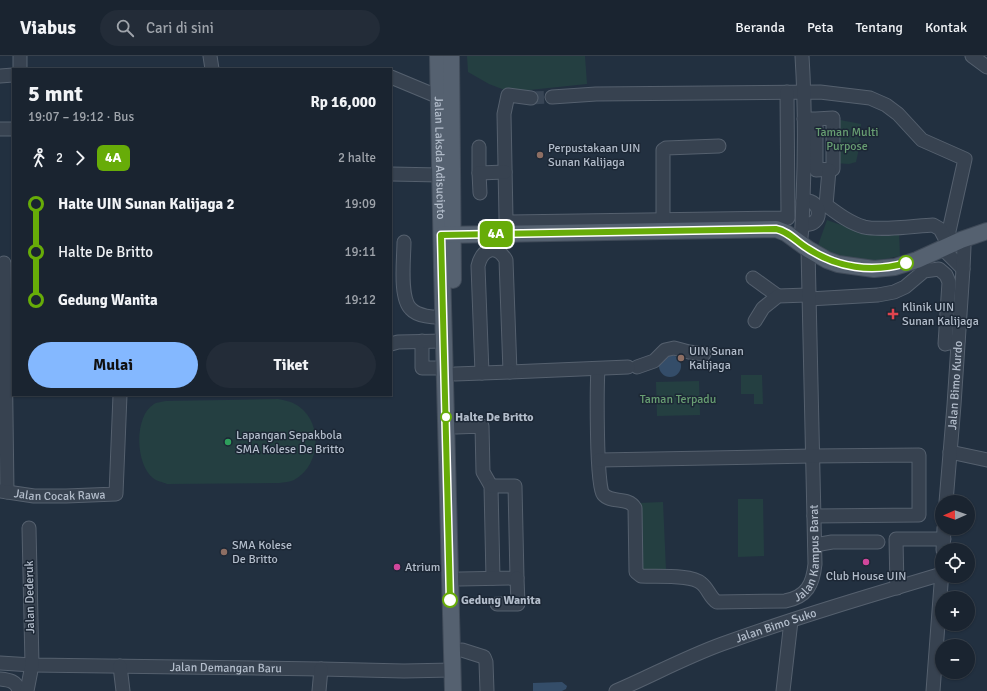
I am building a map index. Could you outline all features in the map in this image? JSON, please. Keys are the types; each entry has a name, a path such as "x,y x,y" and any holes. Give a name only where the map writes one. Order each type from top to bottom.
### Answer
{"main road":[{"name":"Jalan Laksda Adisucipto","path":"438,56 440,175 447,235 452,465 453,691"},
{"name":"Jalan Laksda Adisucipto","path":"451,56 447,235 443,317 444,340 450,371 456,427 452,465 460,579 463,691"},
{"path":"447,235 592,227 776,229 786,233 827,260 838,264 874,269 917,260 952,244 987,231"}],"street":[{"path":"20,56 20,68"},
{"path":"210,56 212,68"},
{"name":"Jalan Kampus Barat","path":"598,369 598,460 600,489 608,498 629,502 633,504 635,508 636,572 641,576 690,578 700,582 717,602 786,601 795,599 804,593 811,584 814,576 815,545 809,297 803,224 804,167 810,119 804,92 802,56"},
{"path":"972,56 987,67"},
{"path":"0,76 12,75"},
{"path":"392,77 439,96"},
{"path":"531,98 508,95 504,114 506,219 507,221 592,227 663,220 788,218 787,92"},
{"path":"552,97 596,94 820,92 870,98 886,105 898,114 922,140 965,159 949,232 952,244"},
{"path":"803,224 810,224 814,222 818,216 822,207 829,170 833,169 833,118 810,119"},
{"path":"0,129 12,129"},
{"path":"663,220 663,150 666,148 719,146"},
{"path":"479,147 480,193"},
{"path":"788,167 804,167"},
{"path":"479,173 505,172"},
{"path":"392,174 440,175"},
{"path":"803,202 806,201 813,203 864,227 878,228 933,225 940,229 952,244"},
{"path":"404,242 405,300 410,309 416,313 432,317 443,317"},
{"name":"Jalan Bimo Kurdo","path":"947,495 964,247 952,244"},
{"path":"482,373 478,266 480,258 484,252 491,250 498,251 506,260 510,372"},
{"path":"3,492 6,263"},
{"path":"753,278 778,296 809,297 878,295 894,292 905,287 924,271 939,269 946,275 949,282 945,344 958,341"},
{"path":"755,321 763,308 778,296"},
{"path":"392,344 398,342 444,340"},
{"path":"422,341 422,368 482,373 632,367 654,361 665,350 674,348 704,354"},
{"name":"Jalan Cocak Rawa","path":"3,492 34,496 116,494 120,396"},
{"path":"456,427 482,426 483,472 491,486 493,578"},
{"path":"950,452 987,460"},
{"path":"598,460 919,455 919,515 814,516"},
{"path":"491,486 515,486 518,604 497,604"},
{"name":"Jalan Dederuk","path":"27,691 32,665 29,528"},
{"path":"897,588 896,539 944,539"},
{"path":"815,545 832,542 878,542"},
{"name":"Jalan Bimo Suko","path":"616,691 709,649 845,603 935,575"},
{"path":"460,579 517,578"},
{"path":"933,691 941,583"},
{"path":"783,691 791,621"},
{"path":"462,650 484,657 487,670 488,691"},
{"name":"Jalan Demangan Baru","path":"0,663 32,665 404,671 452,670"},
{"path":"120,666 123,691"},
{"path":"319,691 321,669"},
{"path":"0,678 14,682 18,686 19,691"}],"green space":[{"path":"467,56 585,56 587,84 510,92 489,84 468,72"},
{"name":"Taman Multi Purpose","path":"835,119 861,124 856,162 849,164 834,163"},
{"path":"827,220 858,231 899,231 900,256 875,261 845,258 817,248"},
{"path":"741,375 762,375 763,404 754,404 754,394 741,394"},
{"name":"Taman Terpadu","path":"699,381 700,415 657,416 656,382"},
{"name":"Lapangan Sepakbola SMA Kolese De Britto","path":"278,399 291,402 303,410 310,419 314,429 316,441 310,463 304,473 294,480 279,483 167,484 154,479 147,471 140,452 140,429 147,410 154,404 166,401"},
{"path":"738,499 763,499 764,556 738,557"},
{"path":"663,502 666,570 642,571 639,503"}],"water":[{"path":"666,355 674,355 681,362 681,370 674,377 666,377 659,370 659,362"},
{"path":"562,682 567,686 566,689 562,691 533,691 533,683"}],"tunnel":[{"path":"531,98 552,97"}],"bus line":[{"name":"4A","path":"450,600 441,235 776,229 782,230 808,249 827,260 838,264 874,269 906,263"}],"place":[{"name":"Perpustakaan UIN Sunan Kalijaga","path":"540,155"},
{"name":"Klinik UIN Sunan Kalijaga","path":"893,314"},
{"name":"UIN Sunan Kalijaga","path":"681,358"},
{"name":"Halte De Britto","path":"446,417"},
{"name":"Lapangan Sepakbola SMA Kolese De Britto","path":"228,442"},
{"name":"SMA Kolese De Britto","path":"224,552"},
{"name":"Club House UIN","path":"866,562"},
{"name":"Atrium","path":"397,567"},
{"name":"Gedung Wanita","path":"450,600"}]}
